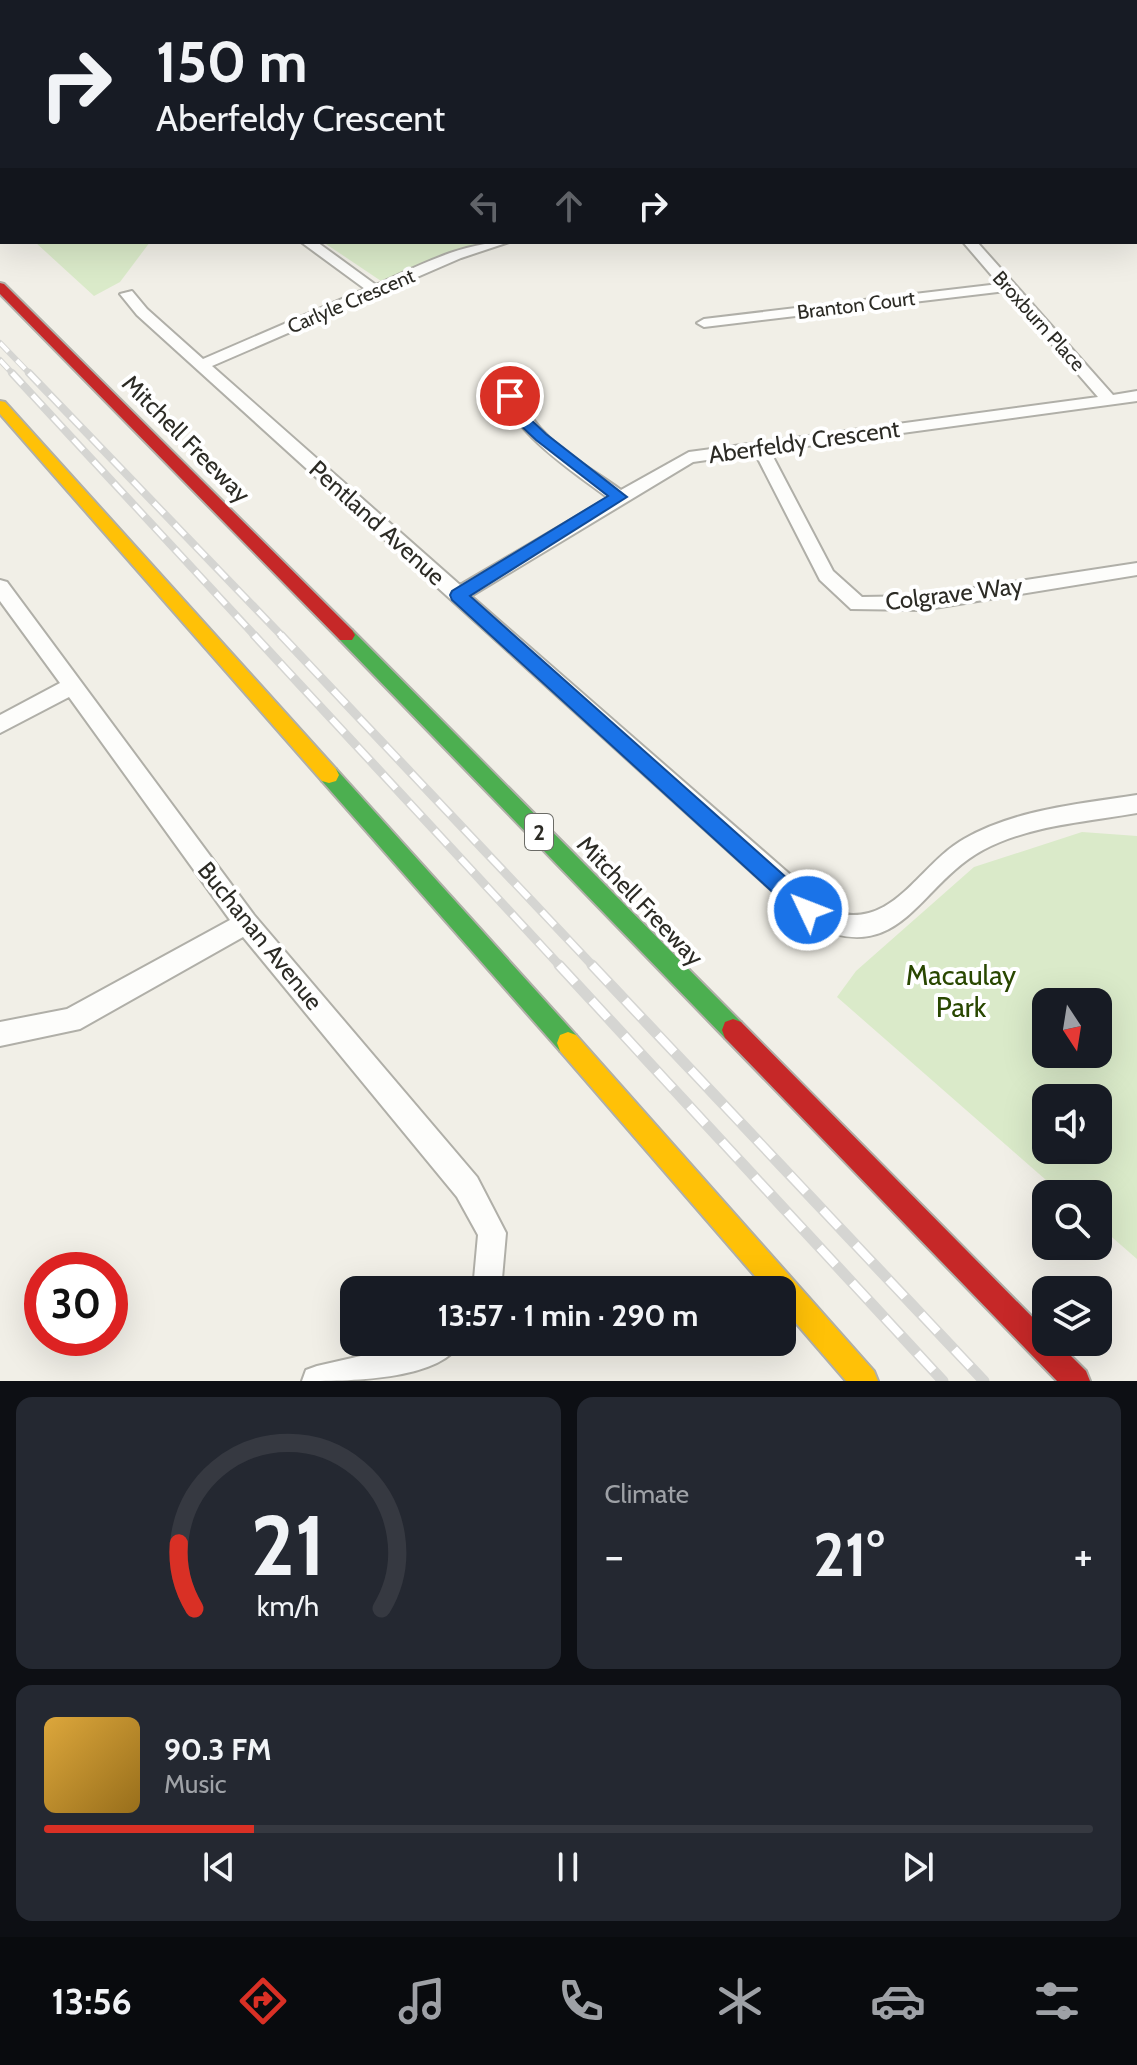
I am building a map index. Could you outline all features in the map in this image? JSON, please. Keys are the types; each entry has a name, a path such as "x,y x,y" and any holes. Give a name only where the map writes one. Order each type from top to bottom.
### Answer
{"highway":[{"name":"Mitchell Freeway","path":"0,287 211,497 1076,1381"},
{"path":"0,405 655,1141 864,1381"}],"street":[{"path":"311,244 376,291"},
{"name":"Carlyle Crescent","path":"202,365 456,255 495,244"},
{"name":"Broxburn Place","path":"972,244 1109,400"},
{"name":"Branton Court","path":"704,323 1008,287"},
{"name":"Pentland Avenue","path":"127,294 808,910 828,922 852,928 885,921 953,857 978,842 1043,821 1137,804"},
{"path":"509,372 510,396 523,420 619,497"},
{"name":"Aberfeldy Crescent","path":"458,595 689,457 1137,396"},
{"name":"Colgrave Way","path":"761,449 826,575 858,604 922,603 1137,569"},
{"name":"Buchanan Avenue","path":"0,587 70,687 246,923 467,1187 492,1233 490,1276"},
{"path":"0,725 70,687"},
{"path":"0,1034 71,1020 246,923"},
{"path":"317,1381 428,1356"}],"green space":[{"path":"37,244 148,244 120,282 94,296"},
{"path":"326,244 481,244 381,281"},
{"name":"Macaulay Park","path":"1082,832 1137,836 1137,1259 1112,1237 1112,1180 1046,1180 837,997 856,971 974,867"}],"railway":[{"path":"0,343 31,375"},
{"path":"0,360 14,375"},
{"path":"12,373 256,637"},
{"path":"29,373 283,637"},
{"path":"254,635 561,967"},
{"path":"281,635 594,967"},
{"path":"559,965 943,1381"},
{"path":"592,965 984,1381"}],"traffic: fast":[{"path":"346,635 733,1030"},
{"path":"329,775 568,1043"}],"traffic: slow":[{"path":"0,405 329,775"},
{"path":"568,1043 864,1381"}],"traffic: jam":[{"path":"0,287 346,635"},
{"path":"733,1030 1076,1381"}],"route":[{"path":"510,396 523,420 541,437 619,497 458,595 808,910"}]}
